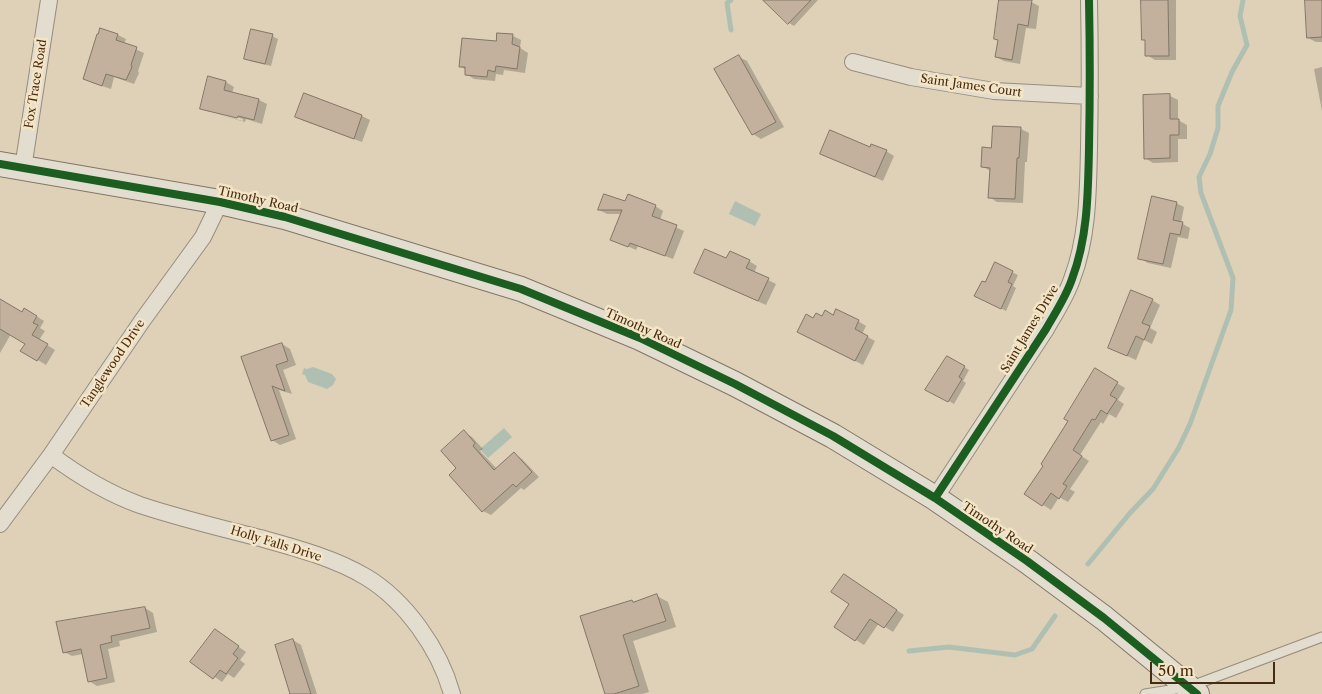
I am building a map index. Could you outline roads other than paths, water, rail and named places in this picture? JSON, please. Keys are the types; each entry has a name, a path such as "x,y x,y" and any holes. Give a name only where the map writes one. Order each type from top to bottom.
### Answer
{"main road":[{"name":"Timothy Road","path":"0,164 220,202 285,217 521,289 640,338 735,384 833,436 935,498 1027,561 1104,618 1193,691"}],"street":[{"name":"Fox Trace Road","path":"23,168 49,0"},
{"name":"Saint James Drive","path":"935,498 1046,329 1072,279 1080,252 1088,194 1089,0"},
{"name":"Saint James Court","path":"853,62 911,77 984,90 1090,96"},
{"name":"Tanglewood Drive","path":"0,524 52,455 136,330 203,237 220,202"},
{"name":"Holly Falls Drive","path":"52,455 72,471 104,490 140,504 309,552 367,578 392,598 409,615 425,636 439,659 452,694"}],"lane":[{"path":"1145,694 1193,691 1236,671 1322,637"}],"waterway":[{"path":"731,0 727,3 731,30"},
{"path":"1088,564 1130,513 1153,489 1178,449 1190,424 1231,310 1233,278 1201,193 1199,177 1210,154 1218,128 1218,106 1232,72 1247,45 1240,16 1243,0"},
{"path":"909,651 949,647 1015,655 1032,649 1055,616"}]}
